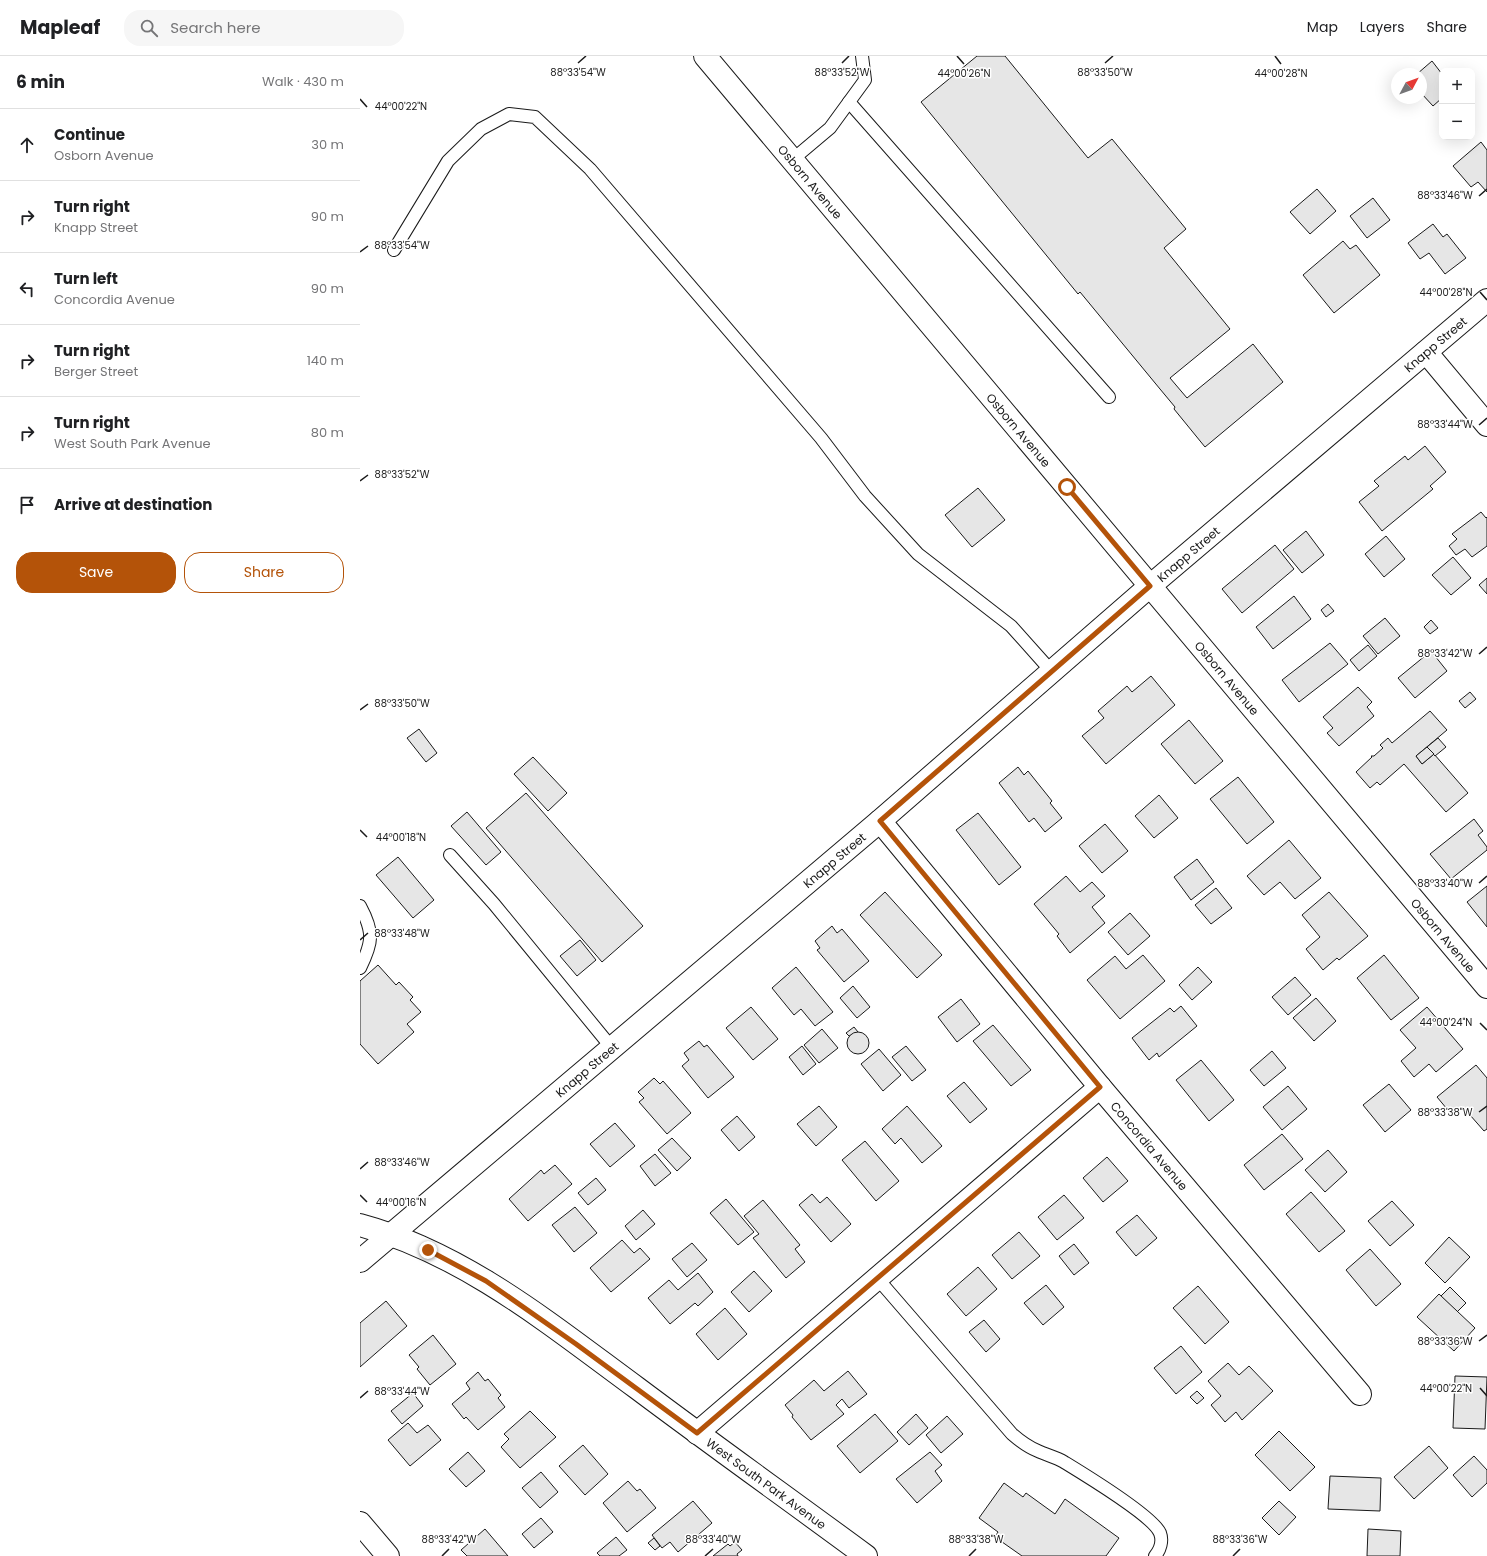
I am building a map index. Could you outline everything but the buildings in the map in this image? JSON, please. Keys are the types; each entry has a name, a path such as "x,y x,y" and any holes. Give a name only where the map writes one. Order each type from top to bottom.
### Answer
{"street":[{"name":"Osborn Avenue","path":"705,56 1487,987"},
{"name":"Knapp Street","path":"360,1261 880,821 1150,586 1487,300"},
{"path":"1426,352 1487,425"},
{"name":"Concordia Avenue","path":"880,821 1100,1087 1360,1394"},
{"path":"697,1433 1100,1087"},
{"name":"West South Park Avenue","path":"360,1225 391,1234 428,1250 486,1281 576,1344 866,1556"},
{"path":"360,1523 388,1556"}],"lane":[{"path":"792,160 830,128 865,80 862,56"},
{"path":"849,102 1109,397"},
{"path":"394,250 448,161 481,129 509,114 535,117 590,169 816,433 865,496 918,554 1011,626 1053,672"},
{"path":"450,855 494,904 612,1048"},
{"path":"360,906 370,924 369,949 360,968"},
{"path":"877,1278 1007,1428 1022,1443 1036,1451 1062,1461 1137,1511 1153,1525 1160,1532 1162,1539 1155,1556"}],"route":[{"path":"428,1250 486,1281 576,1344 697,1433 1100,1087 880,821 1150,586 1067,487"}]}
